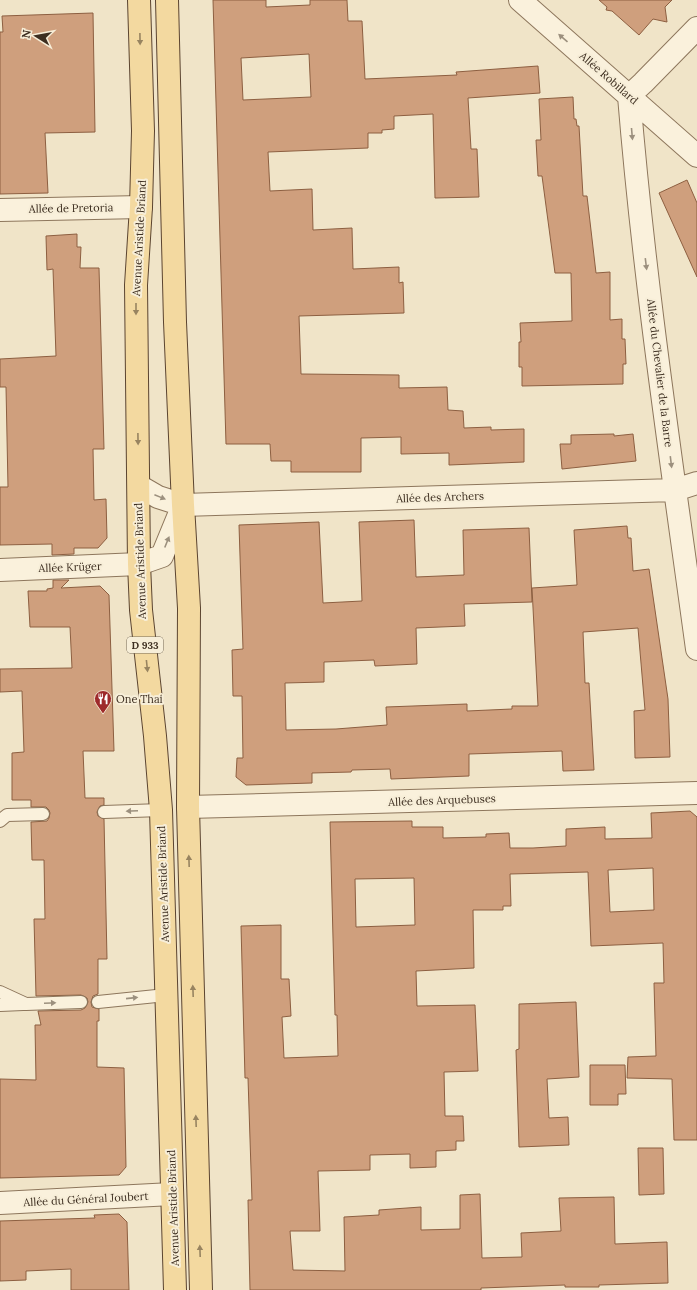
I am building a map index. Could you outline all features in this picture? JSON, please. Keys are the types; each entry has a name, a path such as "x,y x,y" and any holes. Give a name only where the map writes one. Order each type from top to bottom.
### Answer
{"main road":[{"name":"Avenue Aristide Briand","path":"140,0 143,131 141,207 136,285 140,610 155,736 161,810 175,1290"},
{"path":"167,0 174,322 182,505 189,608 188,807 201,1290"}],"street":[{"name":"Allée Robillard","path":"520,0 697,156"},
{"path":"629,96 644,83 697,28"},
{"name":"Allée du Chevalier de la Barre","path":"629,96 635,172 675,490 697,649"},
{"name":"Allée de Pretoria","path":"0,210 141,207"},
{"name":"Allée des Archers","path":"182,505 675,490 697,483"},
{"path":"138,486 158,497 182,505"},
{"name":"Allée Krüger","path":"0,570 139,564 162,556 182,505"},
{"name":"Allée des Arquebuses","path":"188,807 697,793"},
{"name":"Allée du Général Joubert","path":"0,1203 172,1194"}],"lane":[{"path":"104,812 161,810"},
{"path":"2,817 43,814"},
{"path":"0,992 26,1004"},
{"path":"98,1002 166,995"},
{"path":"0,1005 81,1002"}],"building":[{"path":"213,0 266,0 266,7 310,5 310,0 347,0 348,21 362,21 365,79 457,75 456,72 538,66 540,93 468,98 471,149 477,149 479,197 435,198 433,114 394,116 394,129 382,130 382,133 368,133 368,148 268,152 270,191 312,189 313,230 352,228 353,269 399,267 399,283 403,282 404,313 299,316 301,374 399,375 399,388 447,387 448,410 463,411 464,428 491,427 491,430 524,429 524,462 449,465 449,453 401,454 401,437 361,438 361,472 291,472 291,461 271,461 270,444 226,444","holes":["309,54 311,97 243,100 241,58"]},
{"path":"599,0 672,0 665,7 667,22 653,19 639,35 612,11 606,10 607,7"},
{"path":"93,13 95,132 45,133 48,193 0,194 0,32 3,32 2,16"},
{"path":"573,97 574,119 576,119 577,126 579,126 583,196 587,196 596,273 610,272 610,320 622,319 622,339 625,339 626,364 623,364 623,384 522,386 522,367 519,367 519,342 521,342 520,323 572,321 571,273 555,273 542,176 538,176 536,140 541,140 539,99"},
{"path":"687,180 697,203 697,277 659,193"},
{"path":"77,234 77,247 81,247 80,268 99,268 104,449 93,449 94,500 106,499 107,538 98,548 74,548 74,554 52,555 52,544 0,545 0,487 8,487 6,387 0,387 0,359 56,356 53,269 47,270 46,236"},
{"path":"614,434 614,436 633,434 636,461 562,469 560,444 571,444 571,435"},
{"path":"414,520 416,577 464,575 463,530 529,528 532,602 464,604 465,626 416,628 417,664 375,666 374,660 324,662 324,682 285,683 286,730 336,729 387,725 386,707 467,704 467,711 512,709 512,706 538,706 532,588 577,585 574,530 627,526 628,538 631,538 633,571 649,569 668,699 670,757 635,758 634,711 645,710 638,628 583,632 585,683 589,683 594,770 563,771 562,751 469,754 469,776 391,779 390,769 352,770 351,772 312,773 312,783 246,785 236,777 237,758 243,758 242,696 233,696 232,650 243,649 239,525 319,522 323,603 362,601 359,522"},
{"path":"53,580 69,580 61,588 100,586 109,595 114,751 83,751 85,798 104,798 104,805 100,806 97,812 98,816 104,819 107,959 98,959 98,994 93,996 91,1002 92,1007 99,1009 99,1021 97,1021 97,1067 124,1068 126,1167 119,1175 0,1178 0,1079 36,1080 35,1025 41,1025 38,1011 81,1010 85,1008 88,1002 87,998 81,995 36,996 34,919 45,919 44,860 32,860 31,822 47,821 50,813 46,807 31,807 31,800 12,800 12,753 24,752 22,691 0,692 0,669 72,668 70,627 30,627 28,591 47,591 47,589 53,588"},
{"path":"690,811 697,817 697,1140 674,1140 672,1079 627,1078 628,1057 656,1056 654,983 664,983 663,943 591,946 588,872 510,874 511,906 503,906 503,910 473,910 474,968 416,971 417,1006 475,1005 478,1071 444,1072 445,1116 463,1116 464,1141 456,1141 456,1150 436,1151 436,1167 410,1168 410,1154 370,1155 370,1170 318,1171 320,1231 290,1231 293,1270 345,1271 344,1217 379,1215 379,1210 421,1207 421,1230 460,1229 460,1195 480,1194 482,1258 522,1257 521,1233 561,1231 559,1198 614,1197 615,1244 667,1242 668,1283 599,1285 599,1287 565,1287 565,1285 481,1288 481,1290 250,1290 248,1200 252,1200 248,1078 245,1078 241,926 281,925 281,979 289,979 291,1016 282,1017 284,1058 338,1056 337,1015 335,1015 330,822 412,821 412,827 443,827 443,838 486,837 486,834 509,833 510,848 533,848 566,846 566,829 605,827 605,839 652,838 651,813","holes":["653,868 654,910 610,912 608,870","414,878 415,925 356,927 355,879"]},
{"path":"576,1002 579,1077 547,1079 549,1118 568,1117 569,1145 519,1147 516,1050 519,1049 519,1004"},
{"path":"590,1065 625,1065 626,1094 618,1094 618,1105 590,1105"},
{"path":"638,1148 663,1148 664,1194 639,1195"},
{"path":"119,1214 127,1222 129,1290 71,1290 71,1269 26,1271 26,1280 0,1281 0,1221 95,1218 94,1215"}],"place":[{"name":"One Thai","path":"103,714"}]}
